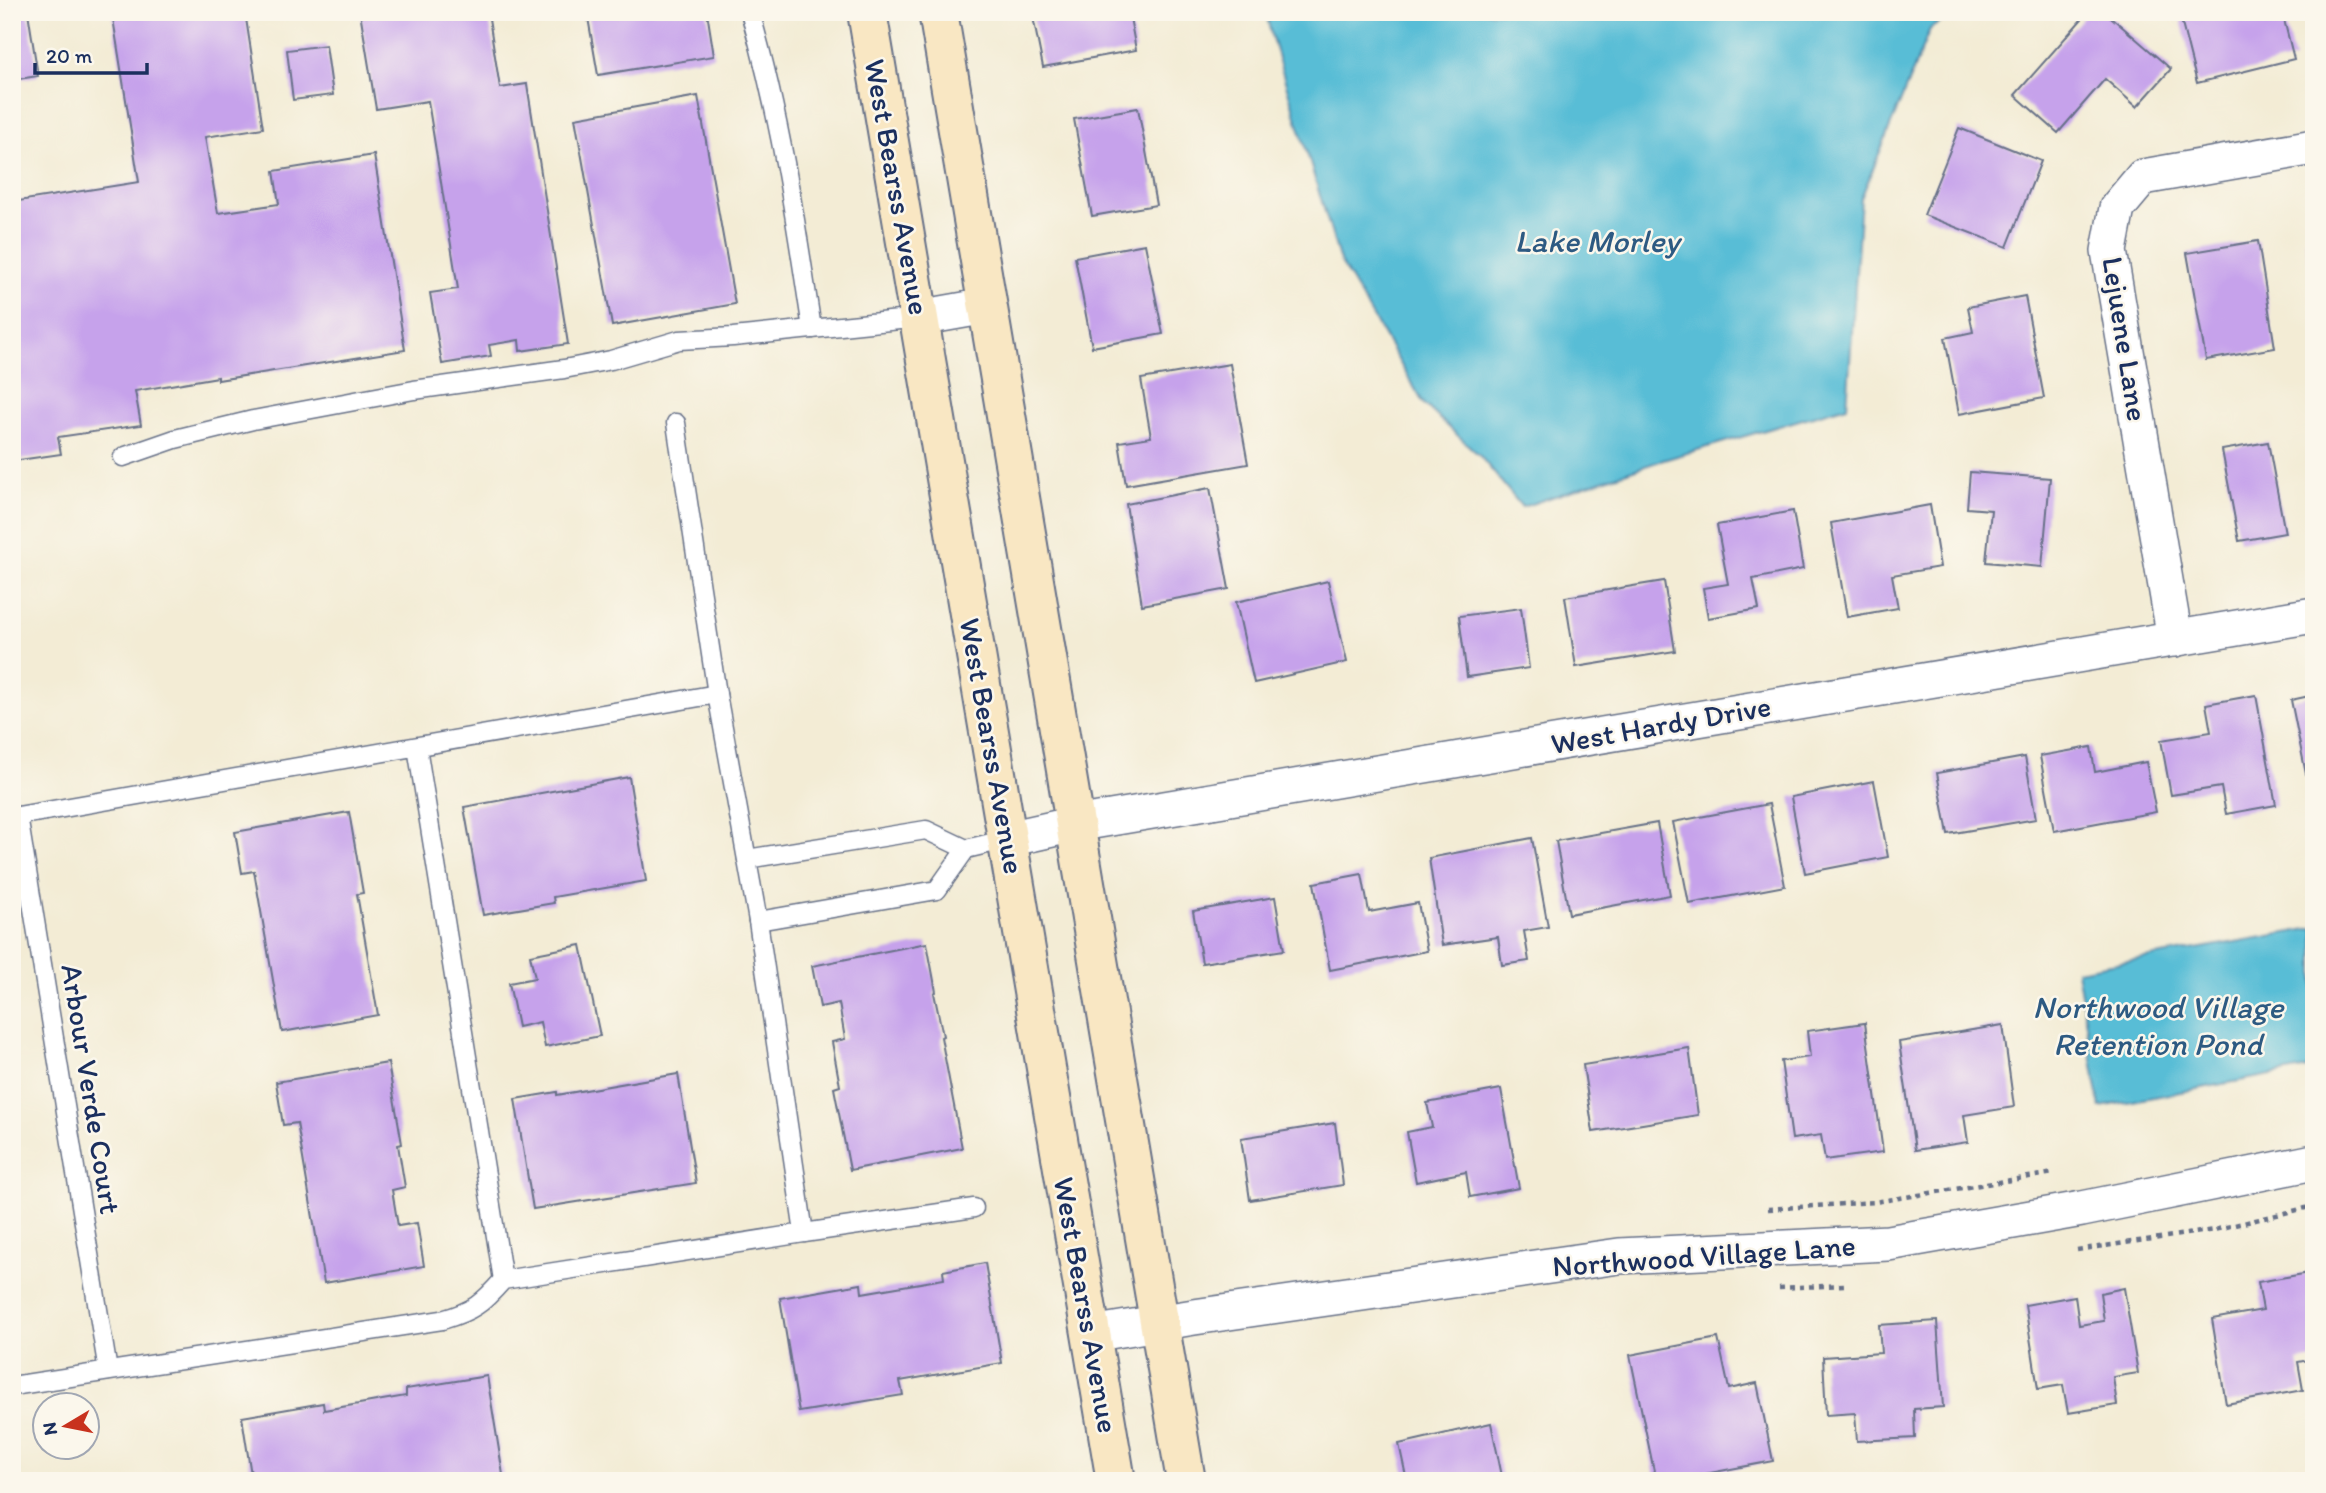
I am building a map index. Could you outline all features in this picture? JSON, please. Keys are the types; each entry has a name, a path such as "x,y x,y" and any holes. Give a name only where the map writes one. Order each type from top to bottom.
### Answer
{"main road":[{"name":"West Bearss Avenue","path":"867,12 1116,1481"},
{"path":"938,12 1186,1481"}],"street":[{"name":"Lejuene Lane","path":"2175,639 2109,251 2117,208 2143,177 2314,147"},
{"path":"919,318 987,306"},
{"name":"West Hardy Drive","path":"1008,839 1075,824 2314,615"},
{"name":"Northwood Village Lane","path":"1091,1334 1619,1256 1888,1243 2082,1209 2314,1162"}],"lane":[{"path":"750,12 770,86 795,218 812,329"},
{"path":"123,457 175,439 253,420 414,390 576,367 611,360 679,340 919,318"},
{"path":"676,423 717,694 758,921 804,1233"},
{"path":"15,816 717,694"},
{"path":"417,747 503,1280"},
{"name":"Arbour Verde Court","path":"15,816 108,1371"},
{"path":"747,859 926,830 966,849 1008,839"},
{"path":"758,921 937,890 966,849"},
{"path":"12,1386 442,1320 468,1312 488,1298 503,1280 974,1208"}],"path":[{"path":"1755,1210 1875,1202 2075,1170 2082,1209"}],"water":[{"name":"Lake Morley","path":"1266,12 1956,12 1930,29 1861,198 1847,406 1660,461 1522,507 1480,456 1424,404 1340,261"},
{"name":"Northwood Village Retention Pond","path":"2314,928 2314,1067 2100,1107 2077,970"}],"building":[{"path":"12,12 28,12 38,76 12,80"},
{"path":"112,12 245,12 263,128 205,137 218,213 279,204 274,171 374,155 405,350 135,391 141,425 58,437 61,454 12,461 12,202 139,182"},
{"path":"360,12 488,12 500,88 527,84 568,344 520,351 519,340 489,345 491,356 442,364 430,293 458,289 428,101 376,109"},
{"path":"587,12 707,12 714,56 598,75"},
{"path":"1032,12 1129,12 1136,50 1043,67"},
{"path":"2088,12 2105,12 2171,69 2137,107 2105,79 2058,133 2015,95"},
{"path":"2179,12 2282,12 2294,59 2197,83"},
{"path":"326,45 333,95 293,100 287,50"},
{"path":"698,96 735,304 612,326 575,118"},
{"path":"1138,108 1156,205 1092,216 1074,119"},
{"path":"1959,128 2041,161 2007,247 1924,215"},
{"path":"2314,238 2314,280 2312,280 2305,240"},
{"path":"2258,241 2275,348 2206,360 2187,253"},
{"path":"1145,244 1163,334 1092,347 1075,257"},
{"path":"2025,296 2044,398 1959,414 1945,338 1973,332 1968,307"},
{"path":"1230,364 1248,464 1126,485 1119,442 1151,437 1141,379"},
{"path":"2268,442 2285,533 2239,541 2222,450"},
{"path":"1970,472 2050,478 2042,567 1986,562 1991,510 1967,508"},
{"path":"1210,488 1229,589 1142,605 1126,504"},
{"path":"1930,505 1940,567 1892,575 1898,608 1847,617 1831,523"},
{"path":"1793,511 1803,569 1753,579 1759,609 1708,618 1703,588 1728,584 1717,525"},
{"path":"1328,581 1347,662 1254,683 1236,602"},
{"path":"1664,581 1675,651 1576,667 1565,597"},
{"path":"1521,608 1529,668 1467,677 1459,616"},
{"path":"2256,695 2276,805 2226,814 2221,787 2171,795 2161,740 2211,732 2206,704"},
{"path":"2314,695 2314,772 2306,774 2291,700"},
{"path":"2091,747 2095,772 2146,762 2156,812 2054,831 2040,756"},
{"path":"2025,757 2036,819 1948,834 1937,773"},
{"path":"629,777 646,881 553,897 554,903 483,915 464,807"},
{"path":"1874,781 1888,857 1805,873 1791,797"},
{"path":"1769,804 1785,886 1689,904 1673,822"},
{"path":"349,812 363,893 357,894 378,1015 282,1032 254,871 242,873 235,832"},
{"path":"1657,823 1670,895 1569,914 1556,841"},
{"path":"1532,838 1548,927 1524,931 1529,961 1502,965 1498,937 1442,945 1429,858"},
{"path":"1362,874 1369,912 1418,903 1427,951 1330,970 1314,883"},
{"path":"1275,897 1284,950 1202,963 1193,911"},
{"path":"927,943 962,1148 850,1170 834,1088 840,1086 832,1042 845,1039 839,1003 820,1007 812,966"},
{"path":"581,945 600,1036 545,1047 540,1022 518,1027 509,983 535,978 530,955"},
{"path":"1865,1023 1883,1152 1825,1160 1821,1135 1792,1139 1781,1061 1810,1057 1807,1031"},
{"path":"2003,1025 2014,1107 1964,1115 1968,1142 1915,1150 1899,1042"},
{"path":"1689,1048 1698,1115 1593,1132 1583,1065"},
{"path":"388,1063 402,1144 398,1145 405,1187 392,1190 398,1226 417,1223 424,1266 324,1283 297,1123 283,1125 276,1082"},
{"path":"678,1074 696,1183 533,1209 515,1099 557,1092 557,1095"},
{"path":"1501,1089 1519,1188 1470,1197 1466,1172 1416,1182 1407,1132 1432,1127 1427,1103"},
{"path":"1335,1123 1343,1185 1250,1200 1241,1138"},
{"path":"985,1263 1002,1363 900,1381 903,1395 799,1412 780,1298 861,1284 862,1293 944,1279 943,1271"},
{"path":"2309,1273 2314,1299 2314,1359 2298,1362 2303,1390 2226,1404 2212,1319 2263,1310 2258,1282"},
{"path":"2124,1288 2138,1373 2113,1377 2117,1405 2068,1413 2063,1385 2038,1389 2025,1305 2075,1296 2079,1325 2104,1321 2100,1293"},
{"path":"1937,1321 1943,1407 1914,1409 1915,1438 1857,1441 1855,1413 1826,1415 1823,1357 1881,1353 1879,1325"},
{"path":"1718,1338 1729,1389 1757,1383 1773,1461 1656,1481 1630,1355"},
{"path":"487,1376 504,1481 252,1481 242,1417 323,1403 324,1410 406,1396 406,1389"},
{"path":"1491,1423 1503,1481 1407,1481 1399,1444"},
{"path":"1534,1474 1536,1481 1508,1481 1508,1480"}]}
